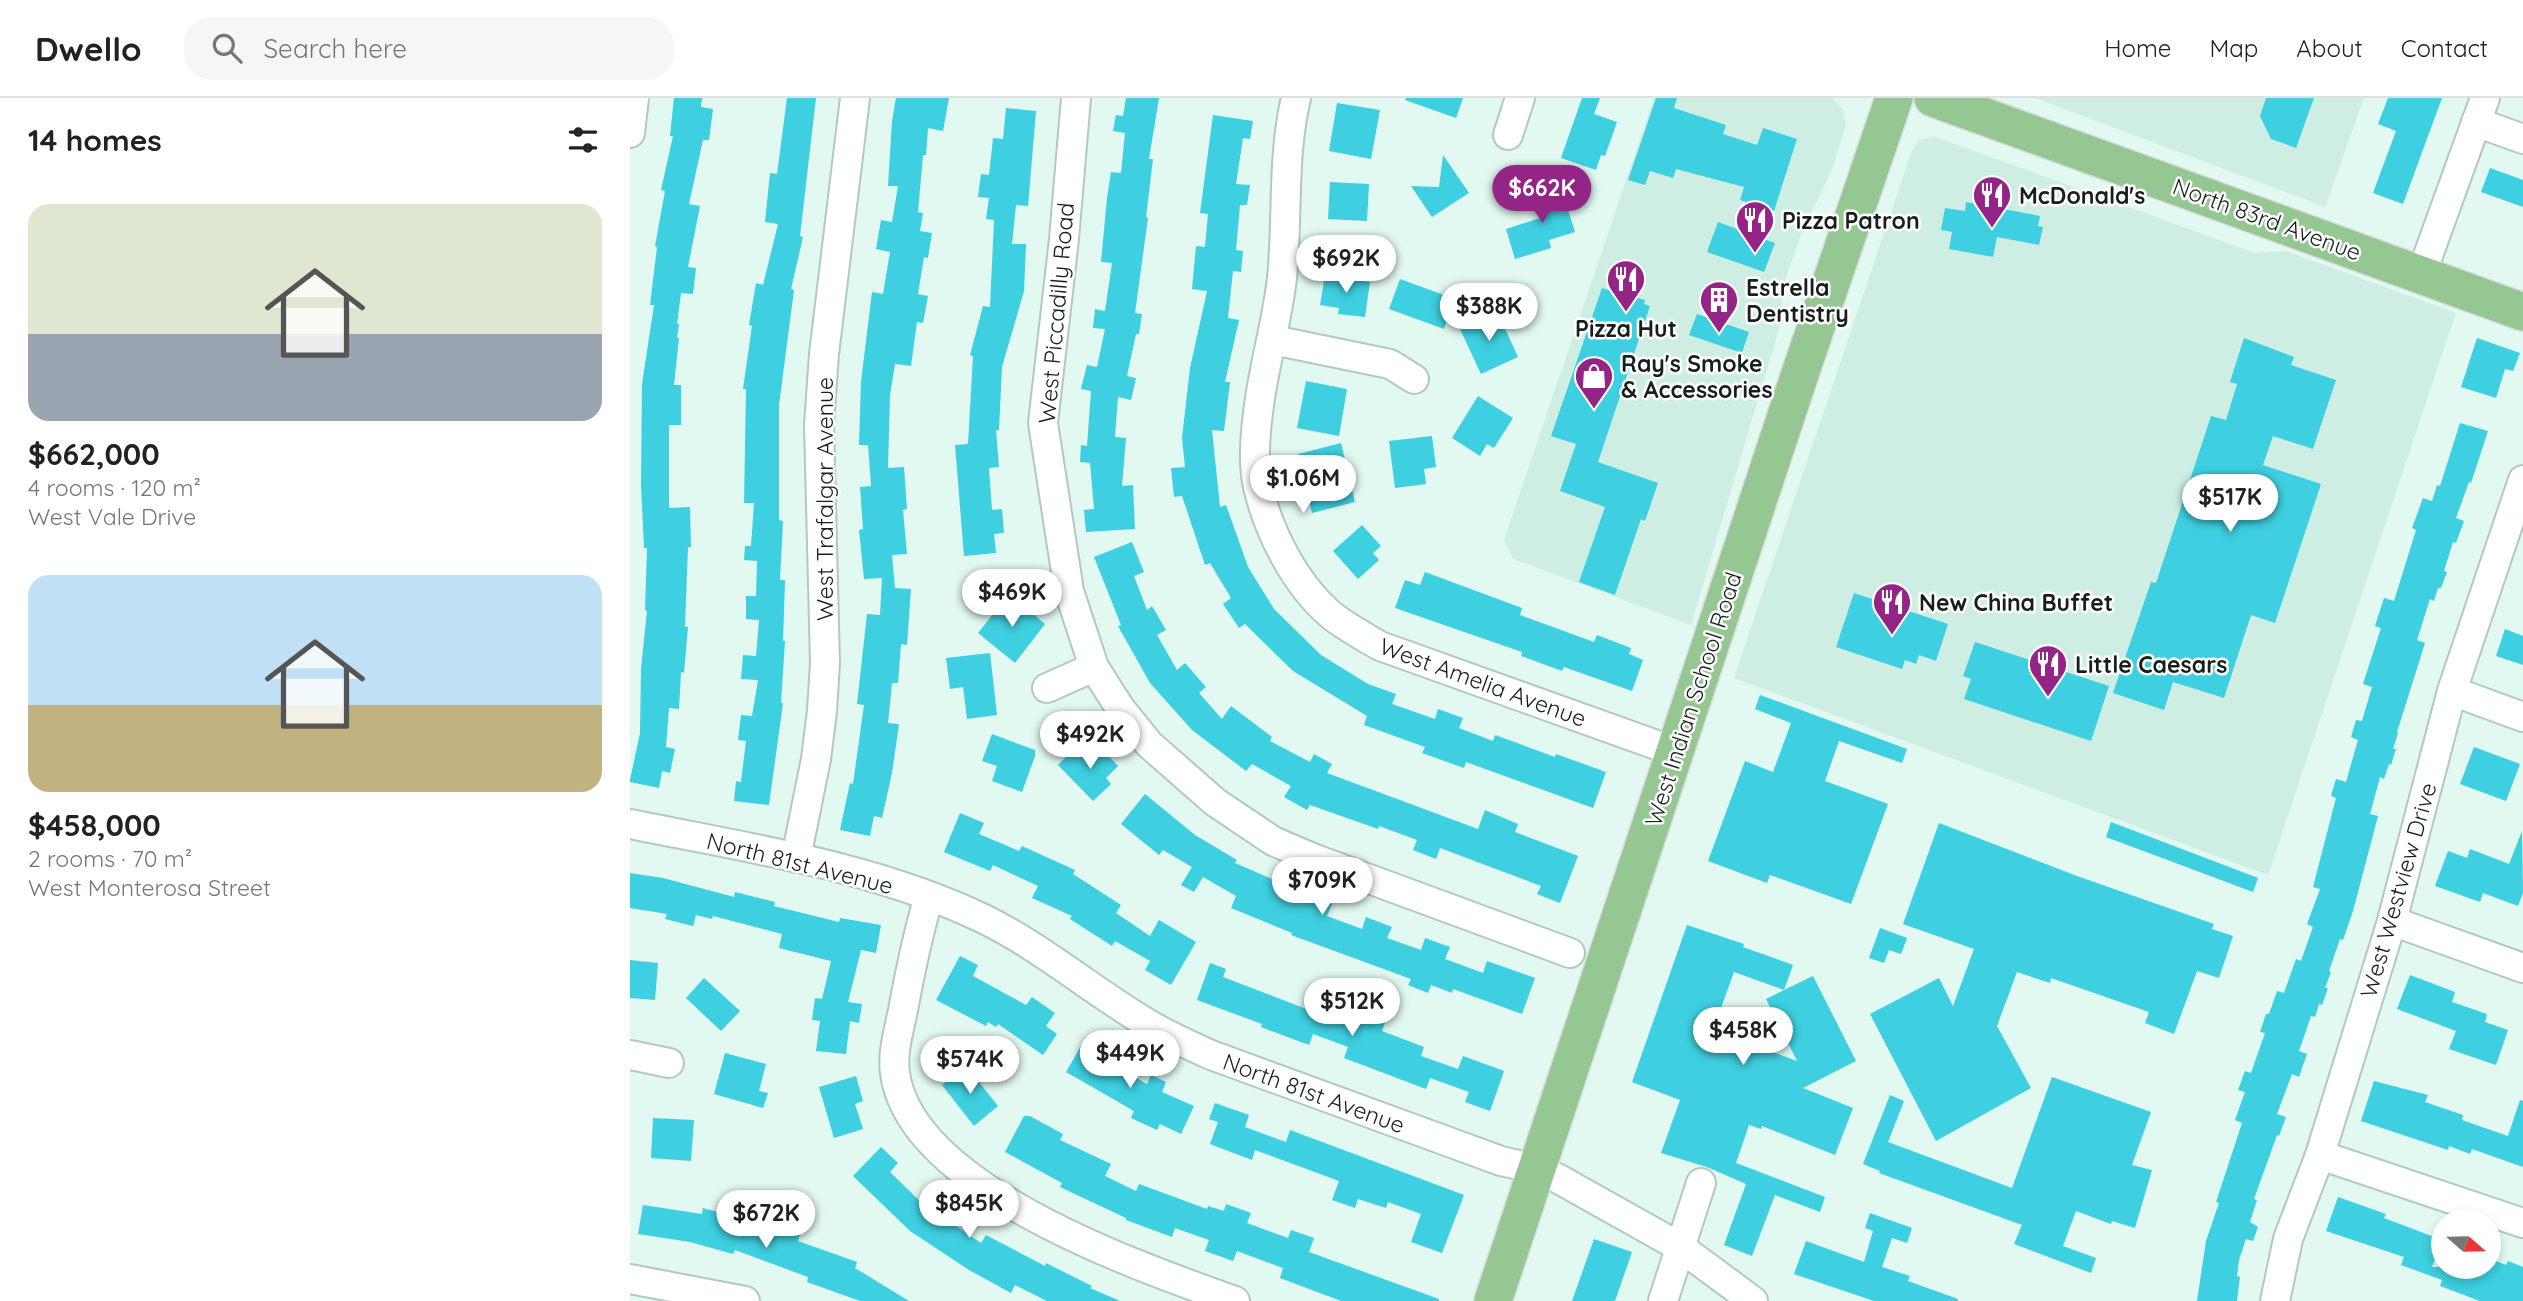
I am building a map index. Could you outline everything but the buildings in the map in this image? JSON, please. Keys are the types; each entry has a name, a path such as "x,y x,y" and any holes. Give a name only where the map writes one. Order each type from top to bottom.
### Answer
{"main road":[{"name":"West Indian School Road","path":"1493,1301 1894,98"},
{"name":"North 83rd Avenue","path":"1933,98 2523,312"}],"street":[{"path":"630,133 634,98"},
{"name":"West Trafalgar Avenue","path":"796,858 816,759 822,712 825,663 819,425 824,354 855,98"},
{"name":"West Piccadilly Road","path":"1076,98 1064,239 1043,423 1069,591 1094,667 1120,708 1149,744 1215,802 1273,841 1570,953"},
{"name":"West Amelia Avenue","path":"1296,98 1289,133 1282,277 1258,413 1256,453 1258,486 1283,553 1312,597 1354,632 1380,646 1676,751"},
{"path":"1508,135 1520,98"},
{"path":"2421,275 2481,110 2523,139"},
{"path":"1273,340 1390,364 1414,379"},
{"name":"West Westview Drive","path":"2275,1301 2288,1239 2320,1155 2392,921 2452,691 2523,480"},
{"path":"1047,688 1094,667"},
{"path":"2452,691 2523,717"},
{"name":"North 81st Avenue","path":"630,824 796,858 857,874 929,896 985,919 1041,952 1144,1021 1212,1055 1501,1161 1537,1169 1557,1178 1680,1247 1753,1301"},
{"path":"929,896 918,933 895,1050 895,1074 903,1101 918,1128 956,1167 1023,1210 1107,1253 1235,1301"},
{"path":"2392,921 2523,968"},
{"path":"630,1055 669,1063"},
{"path":"2320,1155 2523,1223"},
{"path":"1663,1301 1701,1183"},
{"path":"630,1279 745,1301"}],"shaded area":[{"path":"1654,98 1832,98 1843,110 1846,125 1832,170 1803,229 1783,286 1779,329 1691,625 1513,559 1504,540"},
{"path":"2035,98 2364,98 2325,207"},
{"path":"1933,136 2255,253 2286,251 2456,313 2268,875 1734,678 1911,153 1918,141"}],"water":[{"path":"1737,1010 1764,1020 1769,1028 1764,1038 1731,1026"}],"place":[{"name":"McDonald's","path":"1992,229"},
{"name":"Pizza Patron","path":"1755,254"},
{"name":"Pizza Hut","path":"1626,313"},
{"name":"Estrella Dentistry","path":"1719,334"},
{"name":"Ray's Smoke & Accessories","path":"1594,410"},
{"name":"New China Buffet","path":"1892,636"},
{"name":"Little Caesars","path":"2048,698"}]}
